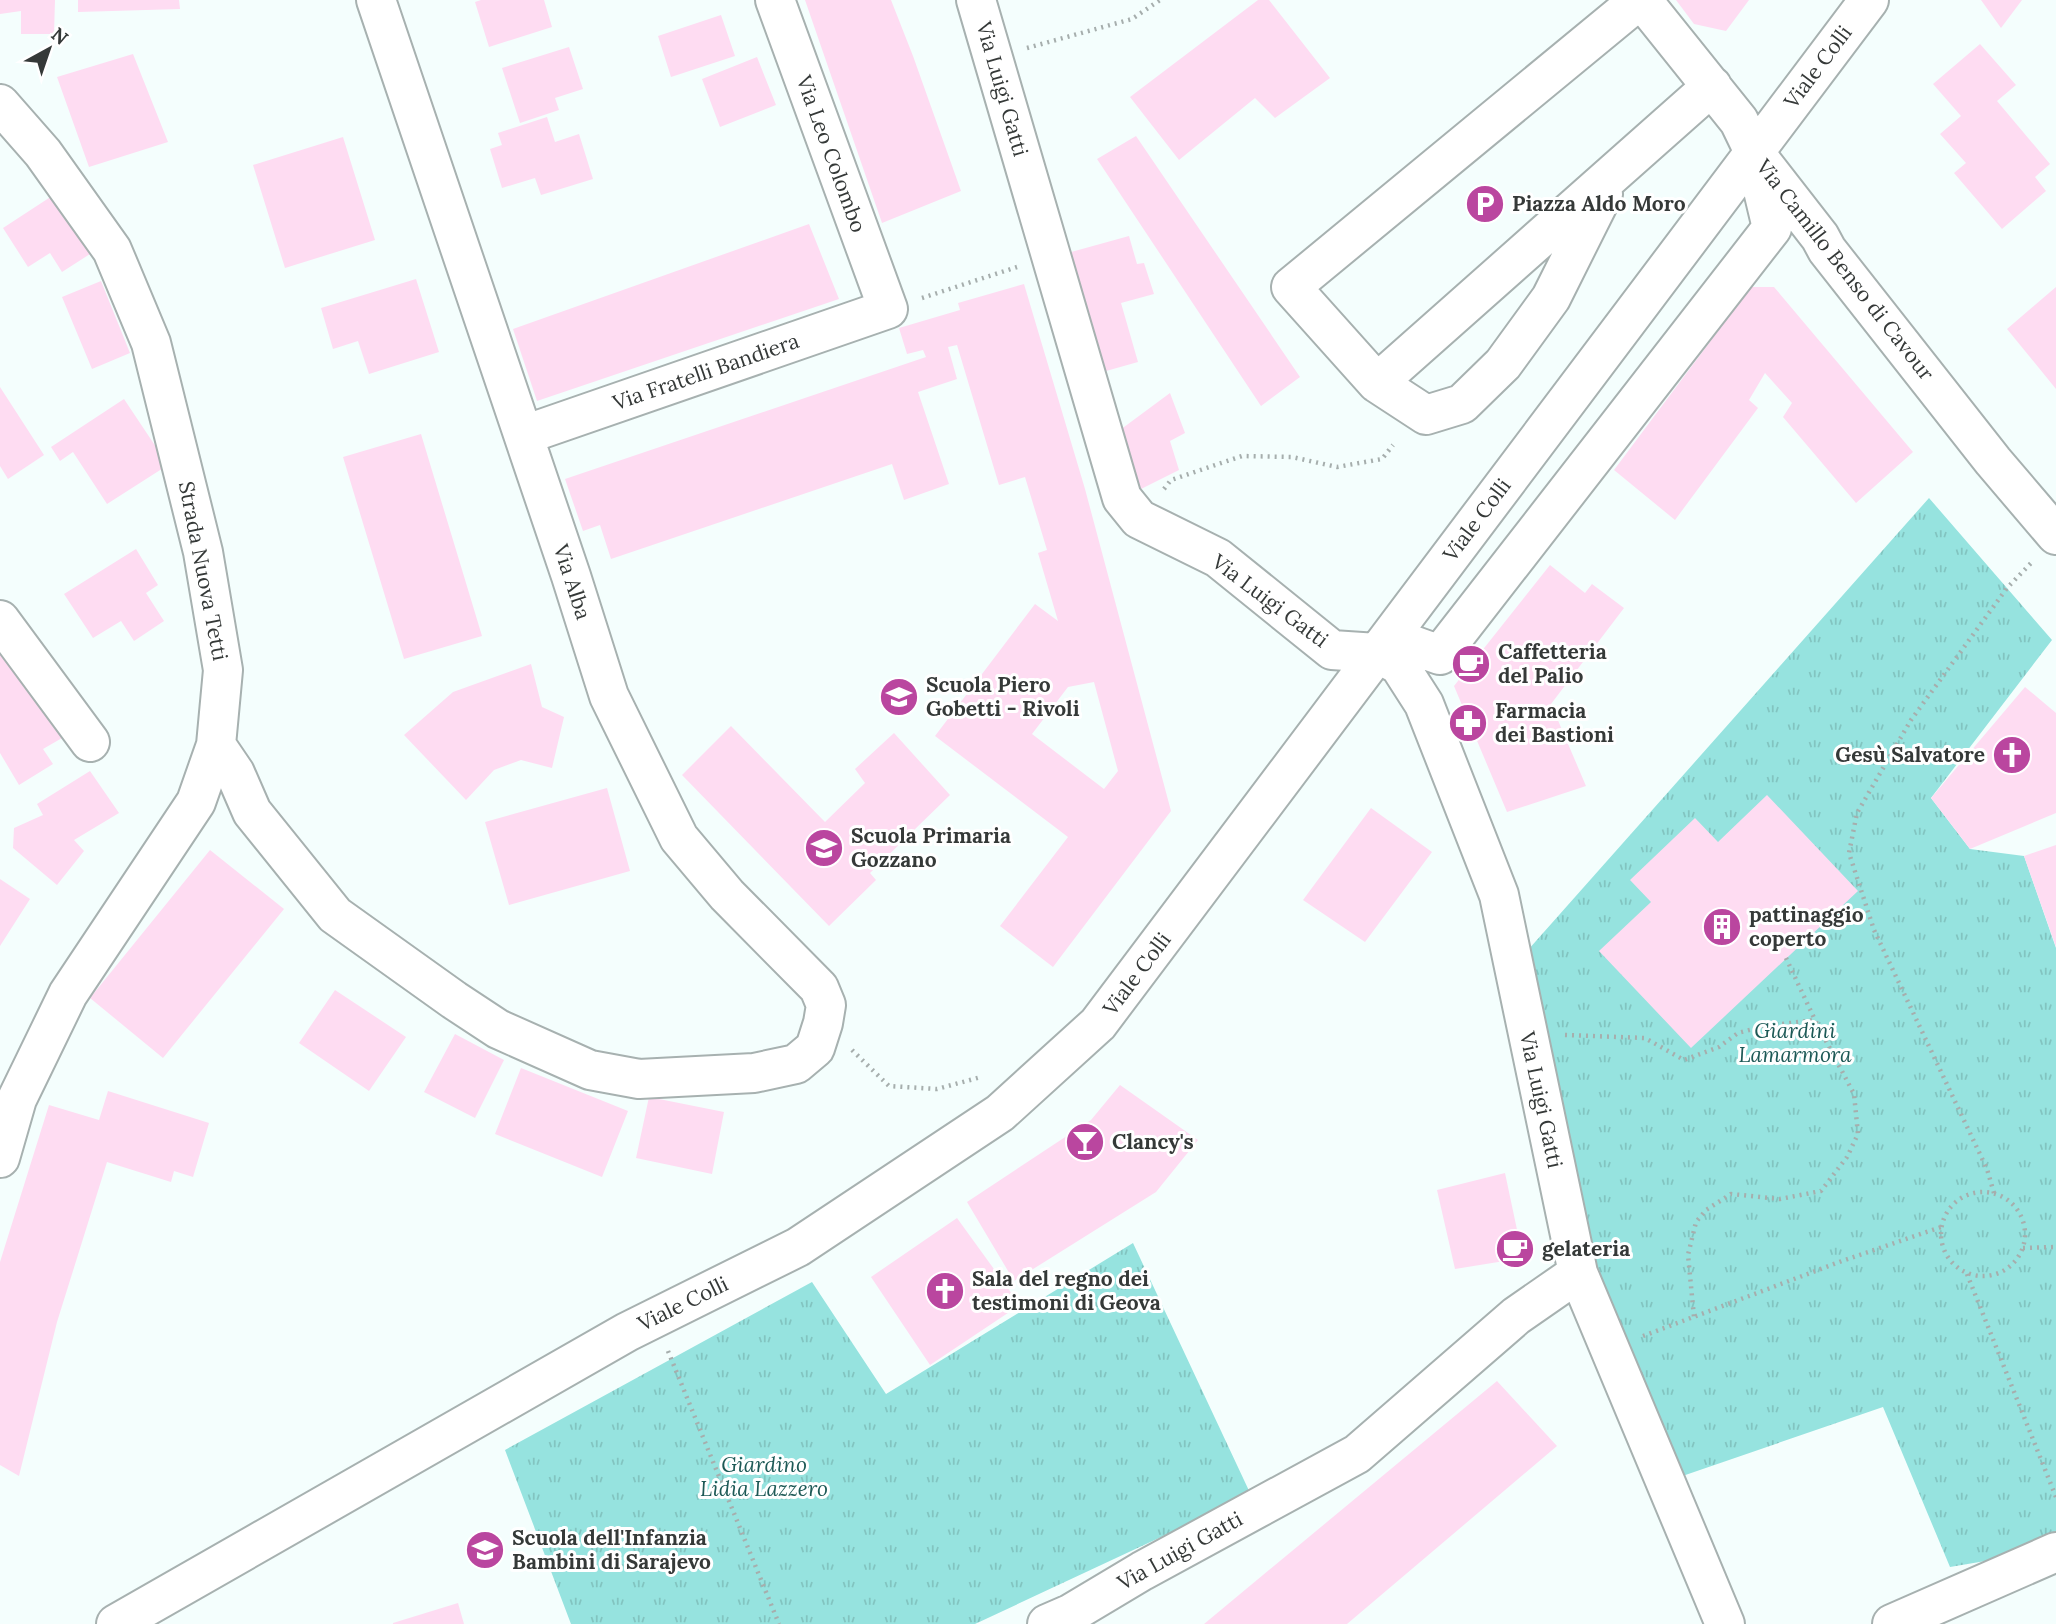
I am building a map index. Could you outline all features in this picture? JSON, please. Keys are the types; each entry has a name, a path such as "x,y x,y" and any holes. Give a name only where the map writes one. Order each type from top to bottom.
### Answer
{"street":[{"name":"Via Alba","path":"376,0 524,435 609,696 679,838 727,895 818,988 826,1006 823,1023"},
{"name":"Via Leo Colombo","path":"775,0 888,309"},
{"name":"Via Luigi Gatti","path":"976,0 1122,499 1139,519 1218,558 1332,650 1383,645 1424,704 1499,895 1578,1273 1725,1624"},
{"name":"Via Camillo Benso di Cavour","path":"1641,0 1739,121 1754,152 1820,237 1827,250 1993,461 2048,544"},
{"path":"1612,177 1551,298 1503,364 1462,404 1426,415 1377,383 1291,287 1641,0"},
{"name":"Viale Colli","path":"116,1624 627,1332 798,1247 1000,1113 1098,1024 1869,0"},
{"path":"1377,383 1712,86"},
{"name":"Strada Nuova Tetti","path":"0,104 43,153 111,250 151,343 203,552 223,670 215,744 196,802 68,994 17,1099 0,1158"},
{"path":"1383,645 1440,655 1772,228 1754,152"},
{"name":"Via Fratelli Bandiera","path":"524,435 888,309"},
{"path":"1538,439 1581,472"},
{"path":"1,622 90,742"},
{"path":"215,744 235,773 252,812 335,915 498,1029 590,1070 639,1079 754,1073 796,1064 815,1048 823,1023"},
{"name":"Via Luigi Gatti","path":"1047,1624 1070,1614 1142,1571 1357,1454 1516,1317 1578,1273"},
{"path":"1892,1624 2056,1552"}],"path":[{"path":"993,58 1132,19 1160,0"},
{"path":"888,309 1051,256"},
{"path":"1139,519 1171,480 1242,456 1292,457 1336,467 1382,459 1393,445"},
{"path":"1994,1193 1987,1169 1874,930 1849,853 1857,813 1911,720 2007,588 2048,544"},
{"path":"1694,1317 1688,1255 1696,1222 1706,1210 1731,1194 1780,1199 1821,1191 1847,1157 1858,1134 1854,1094 1786,958"},
{"path":"1531,1048 1565,1035 1645,1038 1684,1060 1719,1047 1738,1032 1815,1020"},
{"path":"823,1023 889,1086 937,1089 984,1077"},
{"path":"1980,1191 1994,1193 2007,1199 2017,1209 2025,1234 2023,1248 2006,1270 1980,1276 1967,1273 1954,1265 1946,1254 1941,1241 1941,1227 1954,1202 1980,1191"},
{"path":"1609,1348 1941,1227"},
{"path":"2023,1248 2056,1247"},
{"path":"1967,1273 2056,1497"},
{"path":"655,1318 779,1624"}],"green space":[{"name":"Giardini Lamarmora","path":"1929,498 2052,640 1931,798 1970,849 2024,856 2056,948 2056,1549 1950,1567 1883,1407 1665,1482 1578,1273 1513,967"},
{"name":"Giardino Lidia Lazzero","path":"1133,1243 1251,1495 975,1624 571,1624 505,1450 812,1282 886,1394"}],"building":[{"path":"0,0 55,0 54,34 21,34 21,11 0,14"},
{"path":"78,0 179,0 180,9 78,12"},
{"path":"544,0 552,27 489,47 475,2"},
{"path":"805,0 891,0 961,191 882,223"},
{"path":"1258,0 1269,0 1330,78 1275,118 1255,98 1179,160 1130,97"},
{"path":"1676,0 1749,0 1726,31 1694,24"},
{"path":"1981,0 2022,0 2001,28"},
{"path":"721,15 735,56 671,77 658,36"},
{"path":"1980,44 2016,85 1997,101 2050,164 2035,177 2046,191 2002,229 1954,173 1966,163 1940,134 1961,116 1933,84"},
{"path":"569,47 583,89 555,98 559,110 520,123 502,68"},
{"path":"133,54 168,142 89,167 57,77"},
{"path":"757,57 776,105 720,127 702,79"},
{"path":"547,117 555,142 579,134 593,179 541,195 535,178 502,188 490,149 502,145 498,133"},
{"path":"1136,136 1300,377 1261,406 1097,159"},
{"path":"343,137 375,240 285,268 253,165"},
{"path":"52,196 90,254 62,272 50,253 28,267 3,228"},
{"path":"809,224 839,299 537,401 513,329"},
{"path":"1129,236 1137,264 1144,263 1154,294 1121,303 1138,362 1099,373 1064,254"},
{"path":"416,279 439,352 369,374 358,341 333,349 321,308"},
{"path":"101,281 130,353 92,369 62,297"},
{"path":"1024,284 1085,489 1171,811 1053,967 1000,926 1068,837 935,736 1035,604 1058,621 1038,553 1047,550 1025,477 999,485 957,345 948,347 957,379 918,392 949,484 904,500 892,464 611,559 600,525 583,531 565,479 926,357 923,350 907,354 899,328 960,310 958,303","holes":["1094,682 1118,771 1104,789 1032,734 1068,687"]},
{"path":"1751,287 1774,287 1913,452 1856,503 1783,417 1792,403 1765,373 1749,400 1758,408 1675,520 1614,470"},
{"path":"2056,287 2056,389 2007,329"},
{"path":"0,387 44,455 8,479 0,466"},
{"path":"1170,393 1185,433 1170,441 1179,470 1135,492 1120,430"},
{"path":"124,399 168,465 107,504 73,452 60,461 51,447"},
{"path":"421,434 482,636 404,659 343,457"},
{"path":"136,549 158,585 146,593 164,621 134,641 121,621 93,638 64,594"},
{"path":"1550,565 1585,593 1592,584 1624,608 1551,704 1586,786 1507,812 1454,686"},
{"path":"0,643 69,734 43,749 53,764 19,785 0,753"},
{"path":"531,664 542,707 564,717 552,768 521,760 494,770 466,800 404,735 453,692"},
{"name":"Gesù Salvatore","path":"2025,687 2056,713 2056,813 1970,849 1931,798"},
{"name":"Scuola Primaria Gozzano","path":"731,726 825,822 865,783 855,769 894,733 950,795 870,873 876,880 829,926 682,775"},
{"path":"90,771 119,813 74,840 84,851 57,885 13,848 14,828 43,815 37,804"},
{"path":"607,788 630,871 509,905 485,822"},
{"name":"pattinaggio coperto","path":"1767,795 1858,891 1691,1048 1599,951 1651,902 1630,880 1695,818 1718,842"},
{"path":"1371,808 1432,852 1365,942 1303,900"},
{"path":"2056,845 2056,947 2024,856"},
{"path":"210,850 284,909 163,1058 90,998"},
{"path":"0,879 30,899 0,946"},
{"path":"335,990 406,1037 369,1091 299,1043"},
{"path":"455,1034 504,1060 475,1118 424,1092"},
{"path":"521,1068 628,1111 602,1177 495,1134"},
{"path":"1120,1085 1198,1140 1156,1192 1014,1281 967,1202 1091,1120"},
{"path":"108,1091 209,1123 193,1177 174,1171 171,1182 107,1162 57,1322 19,1476 0,1465 0,1262 49,1105 99,1120"},
{"path":"649,1097 724,1112 712,1174 636,1158"},
{"path":"1505,1173 1523,1258 1455,1269 1437,1190"},
{"name":"Sala del regno dei testimoni di Geova","path":"957,1218 1020,1305 930,1365 871,1277"},
{"path":"1497,1381 1557,1446 1347,1624 1204,1624"},
{"path":"458,1603 464,1624 393,1624 393,1623"}],"place":[{"name":"Piazza Aldo Moro","path":"1485,204"},
{"name":"Caffetteria del Palio","path":"1471,664"},
{"name":"Scuola Piero Gobetti - Rivoli","path":"899,697"},
{"name":"Farmacia dei Bastioni","path":"1468,723"},
{"name":"Gesù Salvatore","path":"2012,755"},
{"name":"Scuola Primaria Gozzano","path":"824,848"},
{"name":"pattinaggio coperto","path":"1722,927"},
{"name":"Clancy's","path":"1085,1142"},
{"name":"gelateria","path":"1515,1249"},
{"name":"Sala del regno dei testimoni di Geova","path":"945,1291"},
{"name":"Scuola dell'Infanzia Bambini di Sarajevo","path":"485,1550"}]}
